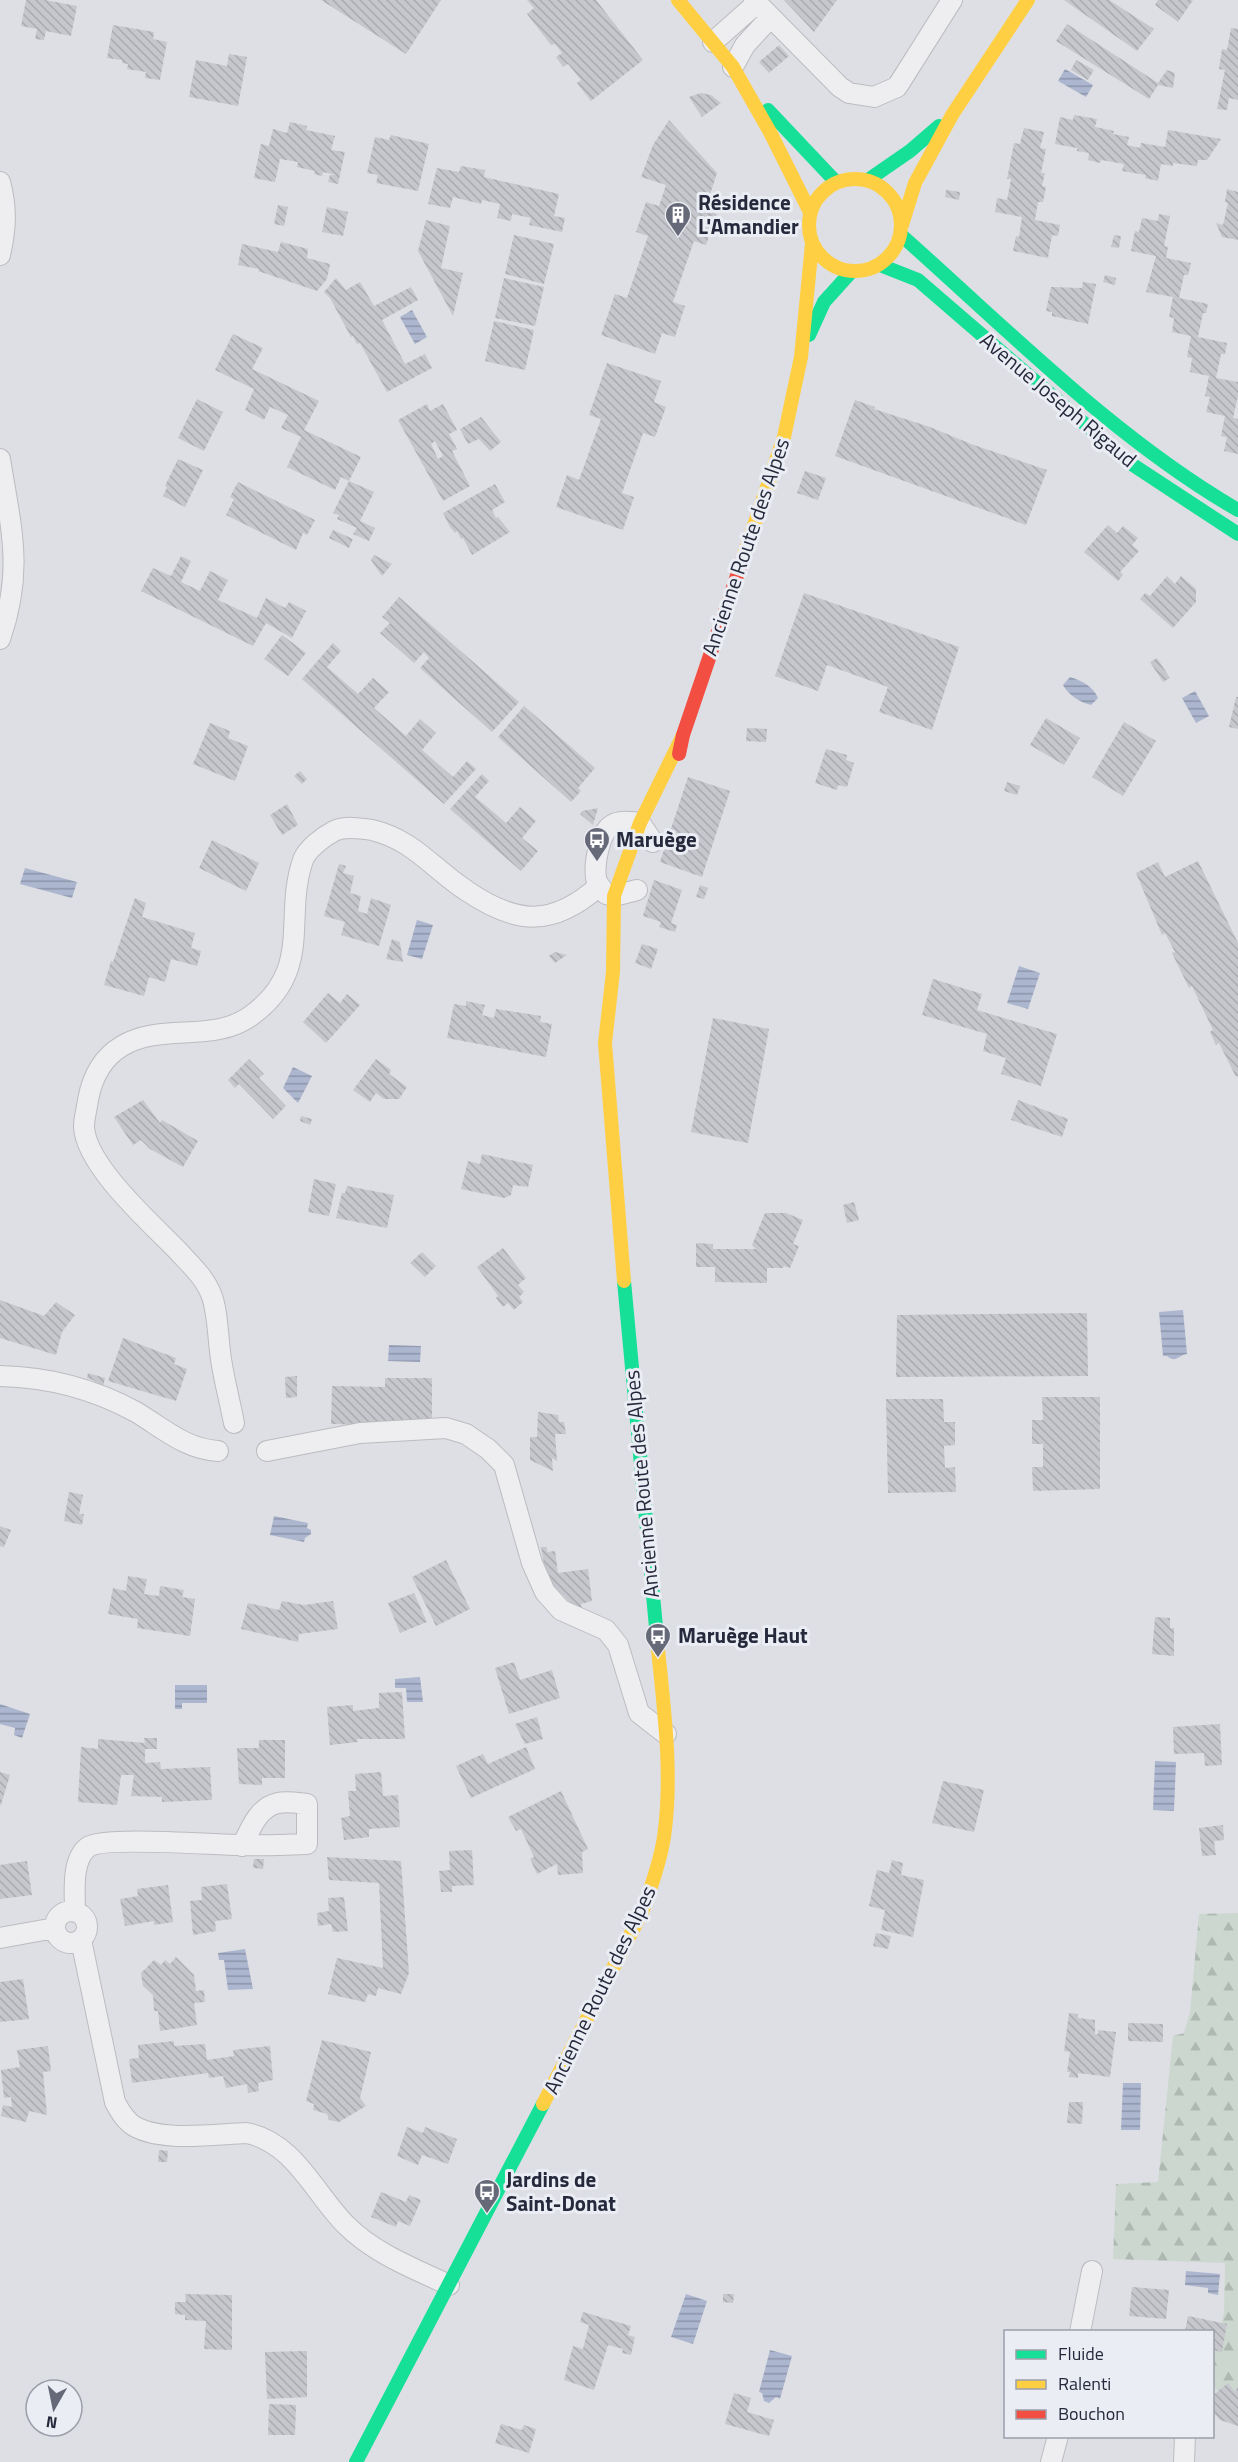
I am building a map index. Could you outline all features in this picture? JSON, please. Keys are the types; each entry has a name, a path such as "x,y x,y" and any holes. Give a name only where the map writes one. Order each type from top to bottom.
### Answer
{"main road":[{"path":"678,0 733,67 810,212"},
{"path":"901,230 898,206 886,190 868,180 852,178 836,183 820,194 810,212 808,228 812,244 828,264 851,272 866,271 880,265 894,252 901,230 915,183 952,115 1028,0"},
{"path":"743,85 836,183"},
{"path":"868,180 910,151 952,115"},
{"name":"Avenue Joseph Rigaud","path":"901,230 1084,398 1193,484 1238,510"},
{"name":"Ancienne Route des Alpes","path":"356,2462 591,2014 642,1912 654,1879 664,1838 668,1790 666,1734 610,1137 605,1043 613,972 612,927 607,891 650,837 784,437 801,357 812,244"},
{"name":"Avenue Joseph Rigaud","path":"880,265 918,280 1130,463 1238,534"},
{"name":"Ancienne Route des Alpes","path":"801,357 818,312 851,272"},
{"name":"Ancienne Route des Alpes","path":"668,797 683,735"},
{"name":"Ancienne Route des Alpes","path":"613,972 627,926"}],"street":[{"path":"713,42 756,1 770,18 840,87 849,93 874,97 897,87 952,0"},
{"path":"733,67 745,45 770,18"},
{"path":"0,182 5,201 6,230 0,255"},
{"path":"0,459 15,548 15,576 11,606 0,639"},
{"path":"607,891 596,879 603,837 612,825 626,822 650,837"},
{"path":"234,1423 221,1361 212,1295 196,1271 117,1188 90,1151 84,1126 90,1092 100,1065 122,1046 154,1035 207,1033 240,1024 267,1004 286,974 294,947 298,884 303,858 316,844 336,830 360,827 390,834 420,852 466,891 509,914 542,917 557,914 607,891 637,893"},
{"path":"0,1376 28,1377 97,1394 135,1412 200,1450 218,1451"},
{"path":"267,1451 360,1433 436,1428 446,1428 466,1434 488,1449 504,1465 532,1563 545,1592 561,1610 606,1630 618,1645 639,1713 666,1734"},
{"path":"75,1912 76,1868 81,1856 89,1846 112,1842 242,1846"},
{"path":"81,1940 67,1943 59,1937 56,1928 61,1916 75,1912 80,1914 86,1922 86,1932 81,1940 115,2102 132,2124 146,2132 165,2135 246,2133 260,2135 273,2142 291,2158 346,2226 383,2255 449,2285"},
{"path":"0,1938 56,1928"},
{"path":"1080,2330 1092,2271"},
{"path":"1051,2462 1057,2438"},
{"path":"1184,2462 1185,2438"}],"green space":[{"path":"1238,1913 1238,2412 1214,2387 1214,2354 1224,2313 1225,2263 1113,2259 1116,2184 1158,2182 1173,2036 1184,2033 1190,2012 1199,1914"}],"water":[{"path":"1065,69 1093,85 1086,97 1058,81"},
{"path":"412,310 427,337 415,344 400,317"},
{"path":"1070,677 1083,682 1093,690 1098,698 1091,705 1075,698 1065,689 1063,685"},
{"path":"1195,691 1209,716 1196,723 1182,698"},
{"path":"25,868 77,882 72,898 20,884"},
{"path":"417,920 433,925 422,959 407,955"},
{"path":"1019,966 1040,973 1028,1009 1007,1003"},
{"path":"293,1067 312,1076 298,1103 283,1088"},
{"path":"1183,1310 1187,1354 1175,1359 1163,1356 1159,1312"},
{"path":"389,1345 421,1346 420,1362 388,1361"},
{"path":"274,1516 308,1523 307,1528 311,1530 311,1534 305,1538 304,1542 270,1535"},
{"path":"420,1677 423,1702 407,1702 406,1688 395,1688 395,1679"},
{"path":"175,1685 207,1685 207,1703 182,1703 182,1709 175,1709"},
{"path":"0,1704 30,1714 22,1738 14,1735 15,1728 0,1724"},
{"path":"1155,1761 1176,1762 1174,1811 1153,1810"},
{"path":"245,1949 253,1989 228,1990 224,1960 219,1960 218,1953"},
{"path":"1123,2083 1141,2083 1140,2130 1121,2130"},
{"path":"1186,2271 1220,2274 1218,2295 1208,2293 1208,2288 1185,2285"},
{"path":"686,2294 707,2301 693,2344 671,2337"},
{"path":"770,2350 792,2356 780,2399 776,2397 769,2403 764,2401 762,2393 759,2392"}],"building":[{"path":"26,0 45,0 77,6 71,36 46,31 44,40 35,39 37,29 21,26"},
{"path":"321,0 441,0 406,54"},
{"path":"527,0 596,0 643,60 591,101 577,83 581,80 568,64 563,67 556,57 562,53 555,44 551,45 527,14 534,8"},
{"path":"784,0 837,0 814,32"},
{"path":"1064,0 1109,0 1154,29 1137,51"},
{"path":"1158,0 1193,0 1178,22 1155,5"},
{"path":"1067,24 1158,83 1167,70 1175,73 1173,88 1158,85 1149,99 1056,41"},
{"path":"113,25 154,32 153,39 167,42 160,80 145,78 146,72 127,69 128,64 122,63 122,60 107,58"},
{"path":"1231,28 1238,29 1238,100 1229,98 1227,110 1217,109 1225,70 1219,69 1222,49 1227,50"},
{"path":"779,45 789,56 769,73 759,62"},
{"path":"229,54 247,57 238,106 189,97 196,60 227,66"},
{"path":"1076,60 1094,70 1088,80 1071,70"},
{"path":"701,93 711,95 721,103 702,117 689,97"},
{"path":"1074,115 1097,119 1095,127 1129,137 1127,145 1140,148 1141,143 1165,147 1168,130 1221,139 1207,160 1198,160 1197,166 1161,164 1158,181 1145,178 1146,175 1122,171 1124,164 1088,160 1089,153 1055,144 1060,117 1073,120"},
{"name":"Résidence L'Amandier","path":"669,120 717,173 705,210 717,214 706,245 694,241 673,302 685,306 675,337 662,333 655,354 601,335 615,294 627,298 648,236 636,232 646,202 659,206 666,185 641,177 653,145"},
{"path":"290,122 307,126 306,130 335,136 331,150 345,152 338,184 328,182 330,175 336,175 323,172 322,176 314,174 315,171 297,167 298,162 280,159 275,182 254,178 261,144 269,146 273,129 287,133"},
{"path":"1024,128 1044,132 1040,148 1046,149 1041,173 1045,173 1042,186 1046,187 1043,202 1038,202 1035,220 1060,225 1058,236 1052,235 1048,258 1013,251 1016,236 1019,237 1022,217 995,212 997,198 1007,200 1011,179 1007,179 1014,143 1020,144"},
{"path":"391,135 429,144 418,191 376,183 378,175 367,173 375,137 389,140"},
{"path":"461,166 485,170 484,177 559,194 554,216 565,218 562,232 529,225 531,218 512,214 511,221 497,218 500,204 482,200 481,204 453,197 450,208 428,204 437,168 459,172"},
{"path":"1227,189 1238,192 1238,240 1222,237 1216,223 1223,225 1228,203 1225,202"},
{"path":"946,190 960,192 959,200 945,197"},
{"path":"278,205 288,207 284,226 274,224"},
{"path":"327,207 348,212 343,236 322,232"},
{"path":"1159,214 1170,216 1164,246 1168,247 1166,258 1191,263 1188,275 1184,275 1179,298 1208,304 1206,313 1203,313 1198,337 1227,343 1225,354 1221,354 1216,378 1238,382 1238,396 1233,418 1238,419 1238,454 1224,451 1227,437 1221,436 1225,416 1206,412 1210,397 1205,396 1209,376 1190,372 1192,358 1187,357 1191,336 1172,332 1174,318 1169,317 1173,297 1146,292 1156,256 1131,251 1135,231 1139,232 1142,218 1158,221"},
{"path":"426,220 450,226 441,268 463,273 453,316 418,251"},
{"path":"514,235 554,244 544,284 505,274"},
{"path":"1114,235 1121,236 1119,248 1111,247"},
{"path":"281,242 308,249 307,258 330,264 327,279 317,291 258,271 259,269 238,265 242,244 278,252"},
{"path":"1105,275 1116,278 1115,285 1103,282"},
{"path":"336,278 346,290 360,282 374,306 411,287 418,300 382,320 405,364 425,354 432,368 387,392 360,343 357,344 353,336 351,337 330,298 324,292"},
{"path":"504,278 544,287 535,326 495,318"},
{"path":"1083,282 1096,284 1088,324 1052,316 1052,312 1046,311 1051,287 1082,288"},
{"path":"494,321 534,330 525,370 485,361"},
{"path":"233,334 263,348 252,369 319,401 304,430 361,457 349,481 341,477 335,490 287,467 301,437 281,428 288,415 270,407 264,420 245,410 254,389 215,370"},
{"path":"607,363 661,381 654,402 666,407 655,437 643,433 622,493 634,497 623,530 556,507 567,475 579,480 601,419 589,415"},
{"path":"197,399 223,412 204,451 178,438"},
{"path":"855,400 875,407 874,409 1047,470 1026,525 835,456"},
{"path":"427,404 430,411 443,404 457,430 449,434 457,449 452,451 470,486 443,501 398,420","holes":["435,441 443,456 438,459 431,444"]},
{"path":"481,417 501,442 490,451 479,439 468,444 460,429"},
{"path":"178,459 203,470 185,507 163,496 167,487 165,486"},
{"path":"805,471 826,478 818,500 797,493"},
{"path":"349,481 374,492 360,521 375,528 369,541 353,534 357,528 337,519 339,515 333,513"},
{"path":"238,482 315,520 307,535 303,533 296,550 226,515 234,499 230,497"},
{"path":"495,484 505,502 492,510 496,518 498,517 510,532 472,555 463,538 461,539 457,531 455,533 450,527 443,513"},
{"path":"1108,525 1117,533 1123,526 1138,538 1132,545 1139,551 1120,572 1123,575 1118,581 1084,552"},
{"path":"333,530 353,539 349,548 329,538"},
{"path":"374,555 392,564 382,576 371,560"},
{"path":"181,556 191,561 181,582 200,591 210,571 228,580 218,600 257,618 266,598 285,608 289,602 306,611 292,638 266,623 253,646 141,591 153,568 171,576"},
{"path":"1167,576 1175,584 1181,576 1196,589 1196,602 1173,628 1140,599 1145,593 1150,596"},
{"path":"804,593 959,647 932,730 879,712 888,687 827,665 818,691 775,676"},
{"path":"399,597 519,702 492,732 420,668 429,658 424,652 414,663 380,633 390,623 382,617"},
{"path":"282,635 306,653 288,676 264,659"},
{"path":"333,643 341,651 327,667 358,694 373,678 389,692 374,708 406,736 420,719 436,733 422,750 453,777 467,761 476,769 444,804 302,679"},
{"path":"1157,658 1170,678 1163,682 1150,662"},
{"path":"1236,697 1238,697 1238,729 1229,727"},
{"path":"524,706 595,768 578,788 581,791 571,802 498,737"},
{"path":"1046,718 1080,738 1064,765 1030,745"},
{"path":"1124,722 1156,741 1123,796 1092,777"},
{"path":"210,723 230,731 228,738 248,746 235,781 193,764"},
{"path":"747,728 767,729 766,742 746,741"},
{"path":"826,749 847,755 846,760 854,763 847,787 838,785 837,790 815,783"},
{"path":"300,771 307,779 302,784 294,776"},
{"path":"482,774 489,781 475,797 506,823 520,807 536,821 522,838 538,851 521,871 450,809"},
{"path":"688,777 730,791 702,877 660,862"},
{"path":"1007,782 1020,786 1017,795 1004,791"},
{"path":"287,804 298,825 282,835 270,815"},
{"path":"598,808 593,825 580,814 582,811"},
{"path":"212,840 259,863 246,891 199,868"},
{"path":"1198,861 1238,943 1238,1076 1236,1077 1219,1043 1216,1045 1210,1032 1213,1030 1192,986 1189,988 1172,953 1175,952 1165,933 1162,935 1136,873 1158,862 1165,877"},
{"path":"339,864 346,866 343,873 354,876 350,893 361,896 358,911 367,914 371,898 391,905 379,946 341,935 345,922 324,916"},
{"path":"654,880 682,890 671,923 677,925 675,932 659,927 661,922 643,916"},
{"path":"700,885 708,888 704,899 696,897"},
{"path":"135,898 146,903 142,917 195,933 191,948 201,951 197,966 171,959 165,982 149,977 144,996 104,985"},
{"path":"392,939 400,942 403,962 386,959"},
{"path":"642,944 658,949 651,969 635,963"},
{"path":"555,952 567,955 555,963 549,956"},
{"path":"933,979 982,994 977,1010 1057,1034 1041,1086 1001,1074 1006,1058 983,1051 987,1034 922,1015"},
{"path":"328,993 340,1003 347,994 360,1005 326,1043 303,1022"},
{"path":"466,1001 485,1005 482,1015 494,1018 496,1009 541,1016 540,1022 552,1024 546,1057 447,1038 454,1004 466,1006"},
{"path":"713,1018 769,1029 748,1143 691,1132"},
{"path":"249,1059 264,1074 259,1078 286,1106 273,1119 239,1084 235,1088 228,1080"},
{"path":"376,1059 391,1070 389,1074 407,1087 399,1099 384,1099 376,1093 370,1102 353,1090"},
{"path":"143,1100 160,1123 162,1120 198,1141 183,1167 150,1149 141,1140 133,1145 114,1117"},
{"path":"1018,1100 1068,1119 1062,1137 1011,1120"},
{"path":"301,1116 312,1119 310,1125 300,1121"},
{"path":"482,1154 533,1165 528,1187 513,1185 511,1195 504,1198 461,1189 468,1161 480,1164"},
{"path":"314,1179 336,1184 329,1216 308,1212"},
{"path":"347,1186 394,1195 387,1228 336,1218 342,1193 345,1193"},
{"path":"854,1202 859,1220 847,1223 843,1205"},
{"path":"765,1213 786,1213 803,1220 793,1244 799,1246 790,1268 784,1266 783,1268 767,1268 767,1283 715,1282 715,1267 696,1267 696,1243 713,1244 713,1249 756,1249 752,1245"},
{"path":"503,1248 526,1278 518,1285 524,1292 519,1297 523,1302 514,1310 508,1303 503,1307 496,1298 498,1296 477,1267"},
{"path":"422,1252 436,1266 425,1277 410,1263"},
{"path":"0,1300 44,1316 56,1302 75,1315 62,1332 56,1355 0,1338"},
{"path":"1087,1313 1088,1376 896,1377 897,1315"},
{"path":"123,1338 176,1358 174,1364 187,1369 176,1401 108,1381"},
{"path":"88,1373 105,1378 103,1387 87,1378"},
{"path":"297,1376 297,1397 286,1398 285,1377"},
{"path":"385,1378 432,1378 432,1421 387,1421 387,1425 331,1424 332,1386 385,1387"},
{"path":"1042,1397 1100,1397 1100,1489 1033,1491 1032,1467 1043,1467 1043,1444 1032,1444 1032,1420 1043,1420"},
{"path":"886,1399 943,1399 944,1422 955,1422 955,1445 944,1446 945,1468 955,1467 956,1492 888,1493"},
{"path":"538,1412 558,1415 559,1422 564,1422 566,1434 555,1434 557,1461 552,1458 553,1471 530,1460 530,1437 537,1437"},
{"path":"69,1492 83,1495 79,1514 84,1514 82,1525 64,1521"},
{"path":"0,1526 11,1530 4,1547 0,1546"},
{"path":"541,1547 547,1547 547,1552 555,1551 558,1573 588,1569 592,1601 581,1604 582,1608 573,1610 572,1605 562,1594 554,1592 545,1570"},
{"path":"446,1560 470,1609 436,1626 412,1577"},
{"path":"128,1576 147,1579 144,1594 159,1596 160,1586 184,1590 182,1597 195,1599 190,1636 137,1628 138,1619 108,1614 113,1588 126,1591"},
{"path":"414,1593 427,1622 400,1633 388,1603"},
{"path":"282,1601 304,1605 333,1601 338,1629 299,1634 298,1642 241,1629 248,1603 279,1610"},
{"path":"1155,1617 1170,1618 1170,1628 1174,1628 1174,1656 1152,1654"},
{"path":"514,1662 520,1680 552,1670 560,1698 509,1714 495,1668"},
{"path":"402,1692 405,1739 357,1739 358,1742 330,1745 327,1707 353,1705 353,1711 379,1708 379,1693"},
{"path":"537,1717 543,1739 525,1744 515,1724"},
{"path":"1220,1724 1222,1765 1205,1766 1204,1753 1174,1754 1173,1727"},
{"path":"144,1738 157,1738 157,1749 145,1749 145,1763 160,1762 161,1769 210,1767 212,1800 162,1802 162,1797 131,1796 134,1775 121,1775 117,1805 78,1802 81,1747 98,1749 98,1739 145,1743"},
{"path":"259,1740 285,1740 285,1778 262,1778 262,1785 239,1784 237,1748 259,1748"},
{"path":"526,1747 535,1769 471,1798 456,1766 483,1754 488,1764"},
{"path":"0,1772 10,1775 1,1805 0,1805"},
{"path":"381,1772 383,1796 398,1795 400,1827 369,1829 369,1837 344,1840 341,1818 350,1816 348,1791 356,1791 355,1774"},
{"path":"943,1781 984,1790 974,1832 932,1823"},
{"path":"561,1791 588,1849 582,1852 583,1873 558,1875 557,1864 537,1874 530,1859 534,1857 521,1829 516,1831 508,1817"},
{"path":"1223,1825 1224,1840 1214,1841 1216,1855 1202,1856 1199,1828"},
{"path":"472,1850 474,1885 452,1886 452,1892 441,1892 439,1871 450,1870 449,1851"},
{"path":"327,1857 401,1861 409,1973 401,1994 378,1988 376,1996 368,1994 365,2002 328,1994 337,1958 383,1968 379,1883 329,1880"},
{"path":"254,1859 264,1859 263,1869 253,1868"},
{"path":"892,1860 903,1863 901,1875 924,1880 913,1937 881,1930 885,1910 869,1906 877,1870 889,1873"},
{"path":"27,1861 32,1895 0,1899 0,1865"},
{"path":"227,1884 232,1919 215,1921 216,1931 193,1935 190,1901 202,1900 201,1887"},
{"path":"168,1885 173,1922 154,1925 154,1921 125,1926 120,1899 138,1896 137,1889"},
{"path":"344,1897 348,1931 333,1932 331,1924 318,1926 317,1913 329,1911 328,1898"},
{"path":"876,1933 891,1936 888,1949 873,1946"},
{"path":"176,1957 194,1975 196,1991 204,1990 205,2002 194,2003 197,2025 160,2031 158,2011 154,2011 153,1995 143,1986 141,1973 154,1960 161,1965 165,1960 170,1964"},
{"path":"23,1979 29,2019 0,2022 0,1982"},
{"path":"1069,2013 1078,2014 1078,2018 1095,2020 1095,2034 1098,2034 1098,2030 1116,2032 1110,2077 1078,2073 1078,2078 1069,2077 1070,2072 1067,2072 1070,2052 1064,2051"},
{"path":"1128,2023 1163,2024 1163,2042 1128,2041"},
{"path":"322,2040 371,2052 360,2098 366,2106 339,2122 329,2120 327,2114 313,2110 314,2104 306,2101"},
{"path":"174,2041 174,2046 205,2044 207,2060 234,2056 233,2050 270,2046 273,2080 258,2083 259,2091 248,2093 247,2084 226,2088 223,2076 209,2078 208,2073 132,2083 129,2059 139,2058 138,2045"},
{"path":"48,2046 51,2071 43,2072 47,2115 29,2111 26,2122 1,2116 3,2105 12,2107 11,2097 4,2098 1,2070 20,2067 17,2050"},
{"path":"1069,2102 1083,2102 1082,2124 1067,2123"},
{"path":"407,2127 423,2133 425,2127 457,2139 448,2164 422,2155 418,2165 397,2156"},
{"path":"159,2150 168,2151 167,2162 158,2162"},
{"path":"381,2192 406,2202 409,2195 421,2200 410,2226 398,2221 396,2227 371,2217"},
{"path":"1132,2287 1169,2290 1166,2319 1129,2316"},
{"path":"185,2294 232,2295 232,2350 204,2349 206,2321 185,2320 185,2315 175,2314 175,2302 186,2302"},
{"path":"723,2294 734,2294 733,2303 723,2302"},
{"path":"583,2312 631,2326 628,2335 635,2337 631,2355 622,2353 623,2349 608,2345 594,2390 564,2380 573,2346 583,2349 589,2325 580,2322"},
{"path":"1188,2316 1227,2324 1222,2352 1214,2350 1214,2330 1185,2330"},
{"path":"307,2351 307,2397 267,2399 265,2352"},
{"path":"1228,2383 1235,2392 1238,2386 1238,2426 1220,2420 1214,2413 1214,2394"},
{"path":"734,2393 751,2398 747,2412 774,2420 769,2436 725,2424"},
{"path":"269,2404 296,2405 295,2435 268,2435"},
{"path":"501,2424 522,2430 524,2425 536,2429 529,2453 495,2443"}],"traffic: fast":[{"path":"768,110 836,182"},
{"path":"868,180 910,151 939,126"},
{"path":"901,235 1105,417 1193,482 1238,510"},
{"path":"880,265 918,280 1130,463 1238,534"},
{"path":"809,335 824,302 851,272"},
{"path":"624,1281 658,1649"},
{"path":"356,2462 543,2104"}],"traffic: slow":[{"path":"678,0 733,67 771,134 810,212"},
{"path":"902,225 915,183 952,115 1028,0"},
{"path":"855,179 873,182 888,192 898,207 901,225 898,243 888,258 873,268 855,271 837,268 822,258 812,243 809,225 812,207 822,192 837,182 855,179"},
{"path":"743,558 784,437 801,357 812,244"},
{"path":"624,1281 605,1043 613,972 614,896 640,823 683,735"},
{"path":"543,2104 642,1912 660,1856 667,1813 668,1766 658,1649"}],"traffic: jam":[{"path":"679,754 683,735 743,558"}],"place":[{"name":"Résidence L'Amandier","path":"678,238"},
{"name":"Maruège","path":"597,863"},
{"name":"Maruège Haut","path":"658,1659"},
{"name":"Jardins de Saint-Donat","path":"487,2215"}]}
